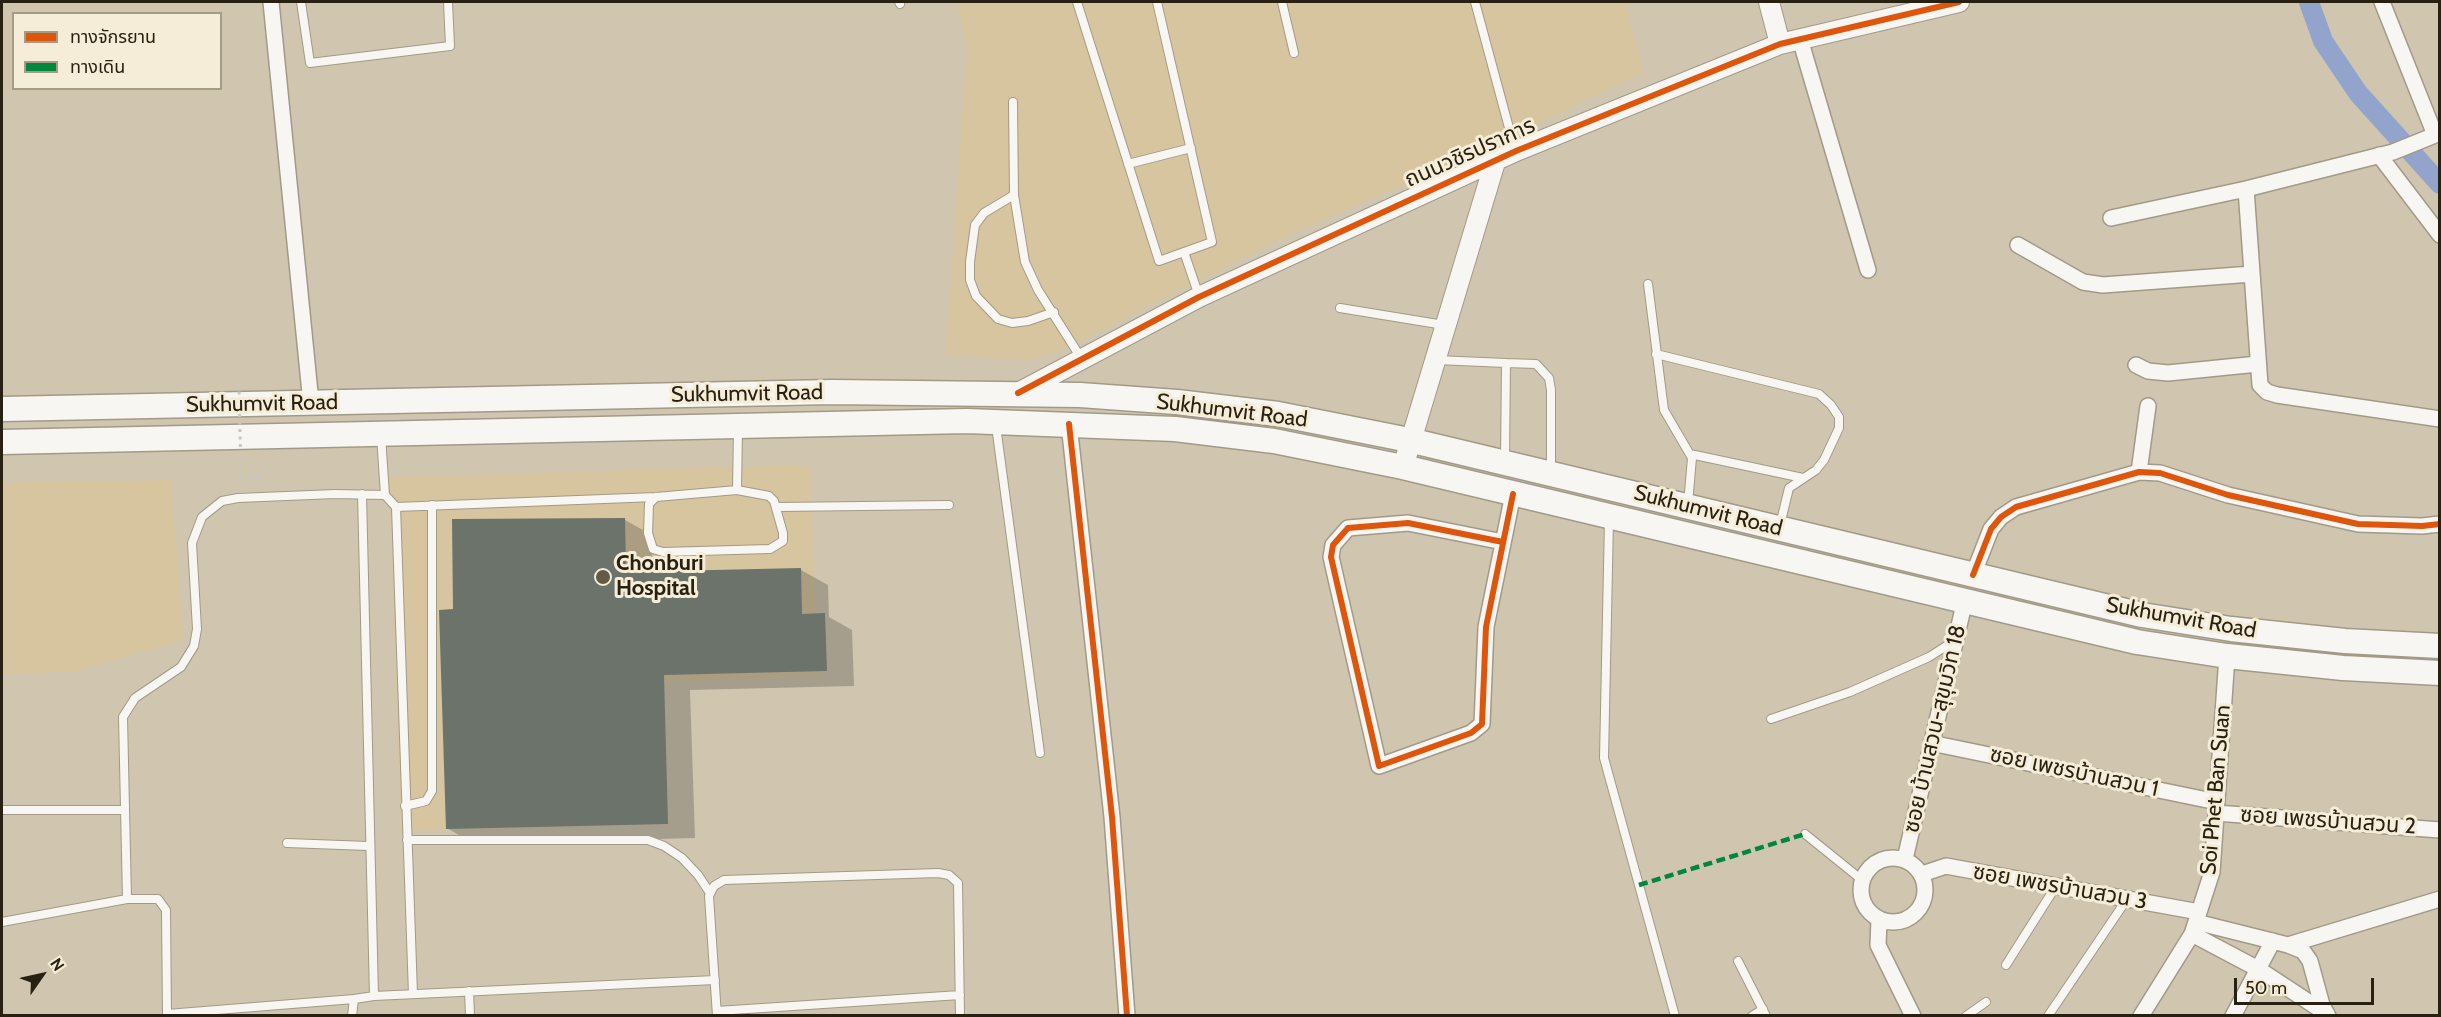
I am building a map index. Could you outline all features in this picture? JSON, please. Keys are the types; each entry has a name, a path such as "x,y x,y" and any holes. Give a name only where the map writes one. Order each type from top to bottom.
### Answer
{"main road":[{"name":"Sukhumvit Road","path":"2,409 832,392 1018,393 1177,402 1278,414 1505,461 2142,615 2220,627 2345,641 2439,646"},
{"name":"Sukhumvit Road","path":"2,442 995,422 1175,429 1274,441 1403,467 2137,642 2227,656 2343,668 2439,674"}],"street":[{"path":"271,2 311,403"},
{"path":"1768,2 1780,44"},
{"name":"ถนนวชิรปราการ","path":"1018,393 1199,297 1516,151 1780,44 1959,2"},
{"path":"2111,218 2246,189 2386,153 2437,134 2382,2"},
{"path":"1800,39 1868,270"},
{"path":"2386,153 2439,235"},
{"name":"ถนนวชิรปราการ","path":"1403,467 1409,440 1495,162"},
{"path":"2246,189 2260,385 2267,392 2277,395 2439,420"},
{"path":"2018,245 2083,282 2103,285 2252,274"},
{"path":"2136,365 2148,371 2168,373 2258,364"},
{"path":"2139,472 2148,406"},
{"path":"1069,424 1112,818 1127,1016"},
{"path":"1962,572 1991,529 2001,517 2016,507 2139,472 2160,472 2228,495 2358,524 2439,524"},
{"path":"1503,542 1408,523 1348,528 1333,545 1331,557 1379,766 1471,733 1482,724 1486,627 1513,494"},
{"name":"ซอย บ้านสวน-สุขุมวิท 18","path":"1905,859 1965,600"},
{"name":"Soi Phet Ban Suan","path":"2141,1016 2195,923 2212,872 2227,656"},
{"name":"ซอย เพชรบ้านสวน 1","path":"1931,743 2217,807"},
{"name":"ซอย เพชรบ้านสวน 2","path":"2217,807 2439,830"},
{"path":"1884,858 1905,859 1922,874 1926,894 1917,912 1899,922 1879,919 1871,914 1862,898 1862,880 1874,863 1884,858"},
{"name":"ซอย เพชรบ้านสวน 3","path":"1922,874 1946,866 2127,899 2195,923"},
{"path":"2233,1016 2260,970 2281,943 2439,898"},
{"path":"1879,919 1878,945 1912,1016"},
{"path":"2195,923 2300,949 2308,957 2328,1015"},
{"path":"2195,923 2328,1015"}],"lane":[{"path":"301,2 310,63 450,46 448,2"},
{"path":"1077,2 1159,261 1212,242 1157,2"},
{"path":"1282,2 1294,53"},
{"path":"1475,2 1516,151"},
{"path":"1013,102 1014,195 1025,262 1038,290 1054,312 1082,360"},
{"path":"1128,164 1191,148"},
{"path":"1014,195 984,213 975,225 970,280 976,296 999,319 1012,323 1028,321 1054,312"},
{"path":"1184,252 1199,297"},
{"path":"1648,284 1664,410 1690,454 1688,506"},
{"path":"1340,308 1446,325"},
{"path":"1656,354 1819,394 1839,417 1839,428 1824,460 1790,488 1779,528"},
{"path":"1435,360 1536,364 1549,378 1551,472"},
{"path":"1505,461 1506,363"},
{"path":"995,422 1040,753"},
{"path":"737,490 738,426"},
{"path":"381,434 385,495 396,507 413,994"},
{"path":"1690,454 1803,479"},
{"path":"396,507 656,497 737,490 769,496 777,507 783,541 776,547 663,552 653,549 648,534 650,504 656,497"},
{"path":"362,494 368,846 374,996"},
{"path":"127,899 123,810 123,717 135,698 181,667 194,645 198,628 192,543 202,517 222,501 238,498 385,495"},
{"path":"777,507 949,505"},
{"path":"405,806 426,801 432,790 432,506"},
{"path":"1609,517 1604,758 1675,1016"},
{"path":"1771,719 1851,692 1929,657 1955,640"},
{"path":"2,810 123,810"},
{"path":"1805,834 1862,880"},
{"path":"406,840 648,840 664,846 682,858 698,874 710,894 717,1013 802,1005 960,996"},
{"path":"287,843 368,846"},
{"path":"710,894 714,886 724,880 949,874 958,883 960,1016"},
{"path":"2006,965 2055,886"},
{"path":"2,922 127,899 158,899 166,910 167,1015 374,996 715,980"},
{"path":"2048,1016 2127,899"},
{"path":"1738,961 1765,1012 1752,1016"},
{"path":"469,992 470,1016"},
{"path":"352,1016 354,999"},
{"path":"1966,1016 1986,1002"},
{"path":"802,1005 803,1016"}],"path":[{"path":"239,384 241,477 259,478"}],"shaded area":[{"path":"957,2 1625,2 1643,72 1481,151 1282,238 1060,351 1028,361 946,355 967,46"},
{"name":"Chonburi Hospital","path":"810,465 817,677 663,682 668,824 401,831 389,477"},
{"path":"171,480 184,640 76,671 2,674 2,483"}],"building":[{"name":"Chonburi Hospital","path":"625,518 626,572 801,568 802,614 825,613 827,671 664,675 668,824 446,829 439,610 453,609 452,519"}],"waterway":[{"path":"2309,2 2323,41 2358,93 2440,184"}],"marked path":[{"path":"1639,885 1805,834"}],"cycle path":[{"path":"1018,393 1199,297 1516,151 1780,44 1959,2"},
{"path":"1069,424 1112,817 1127,1016"},
{"path":"1973,575 1991,529 2001,517 2016,507 2139,472 2160,473 2228,495 2358,524 2422,526 2440,524"},
{"path":"1503,542 1408,523 1348,528 1333,545 1331,557 1379,766 1471,733 1482,724 1486,627 1513,494"}],"place":[{"name":"Chonburi Hospital","path":"603,577"}]}
